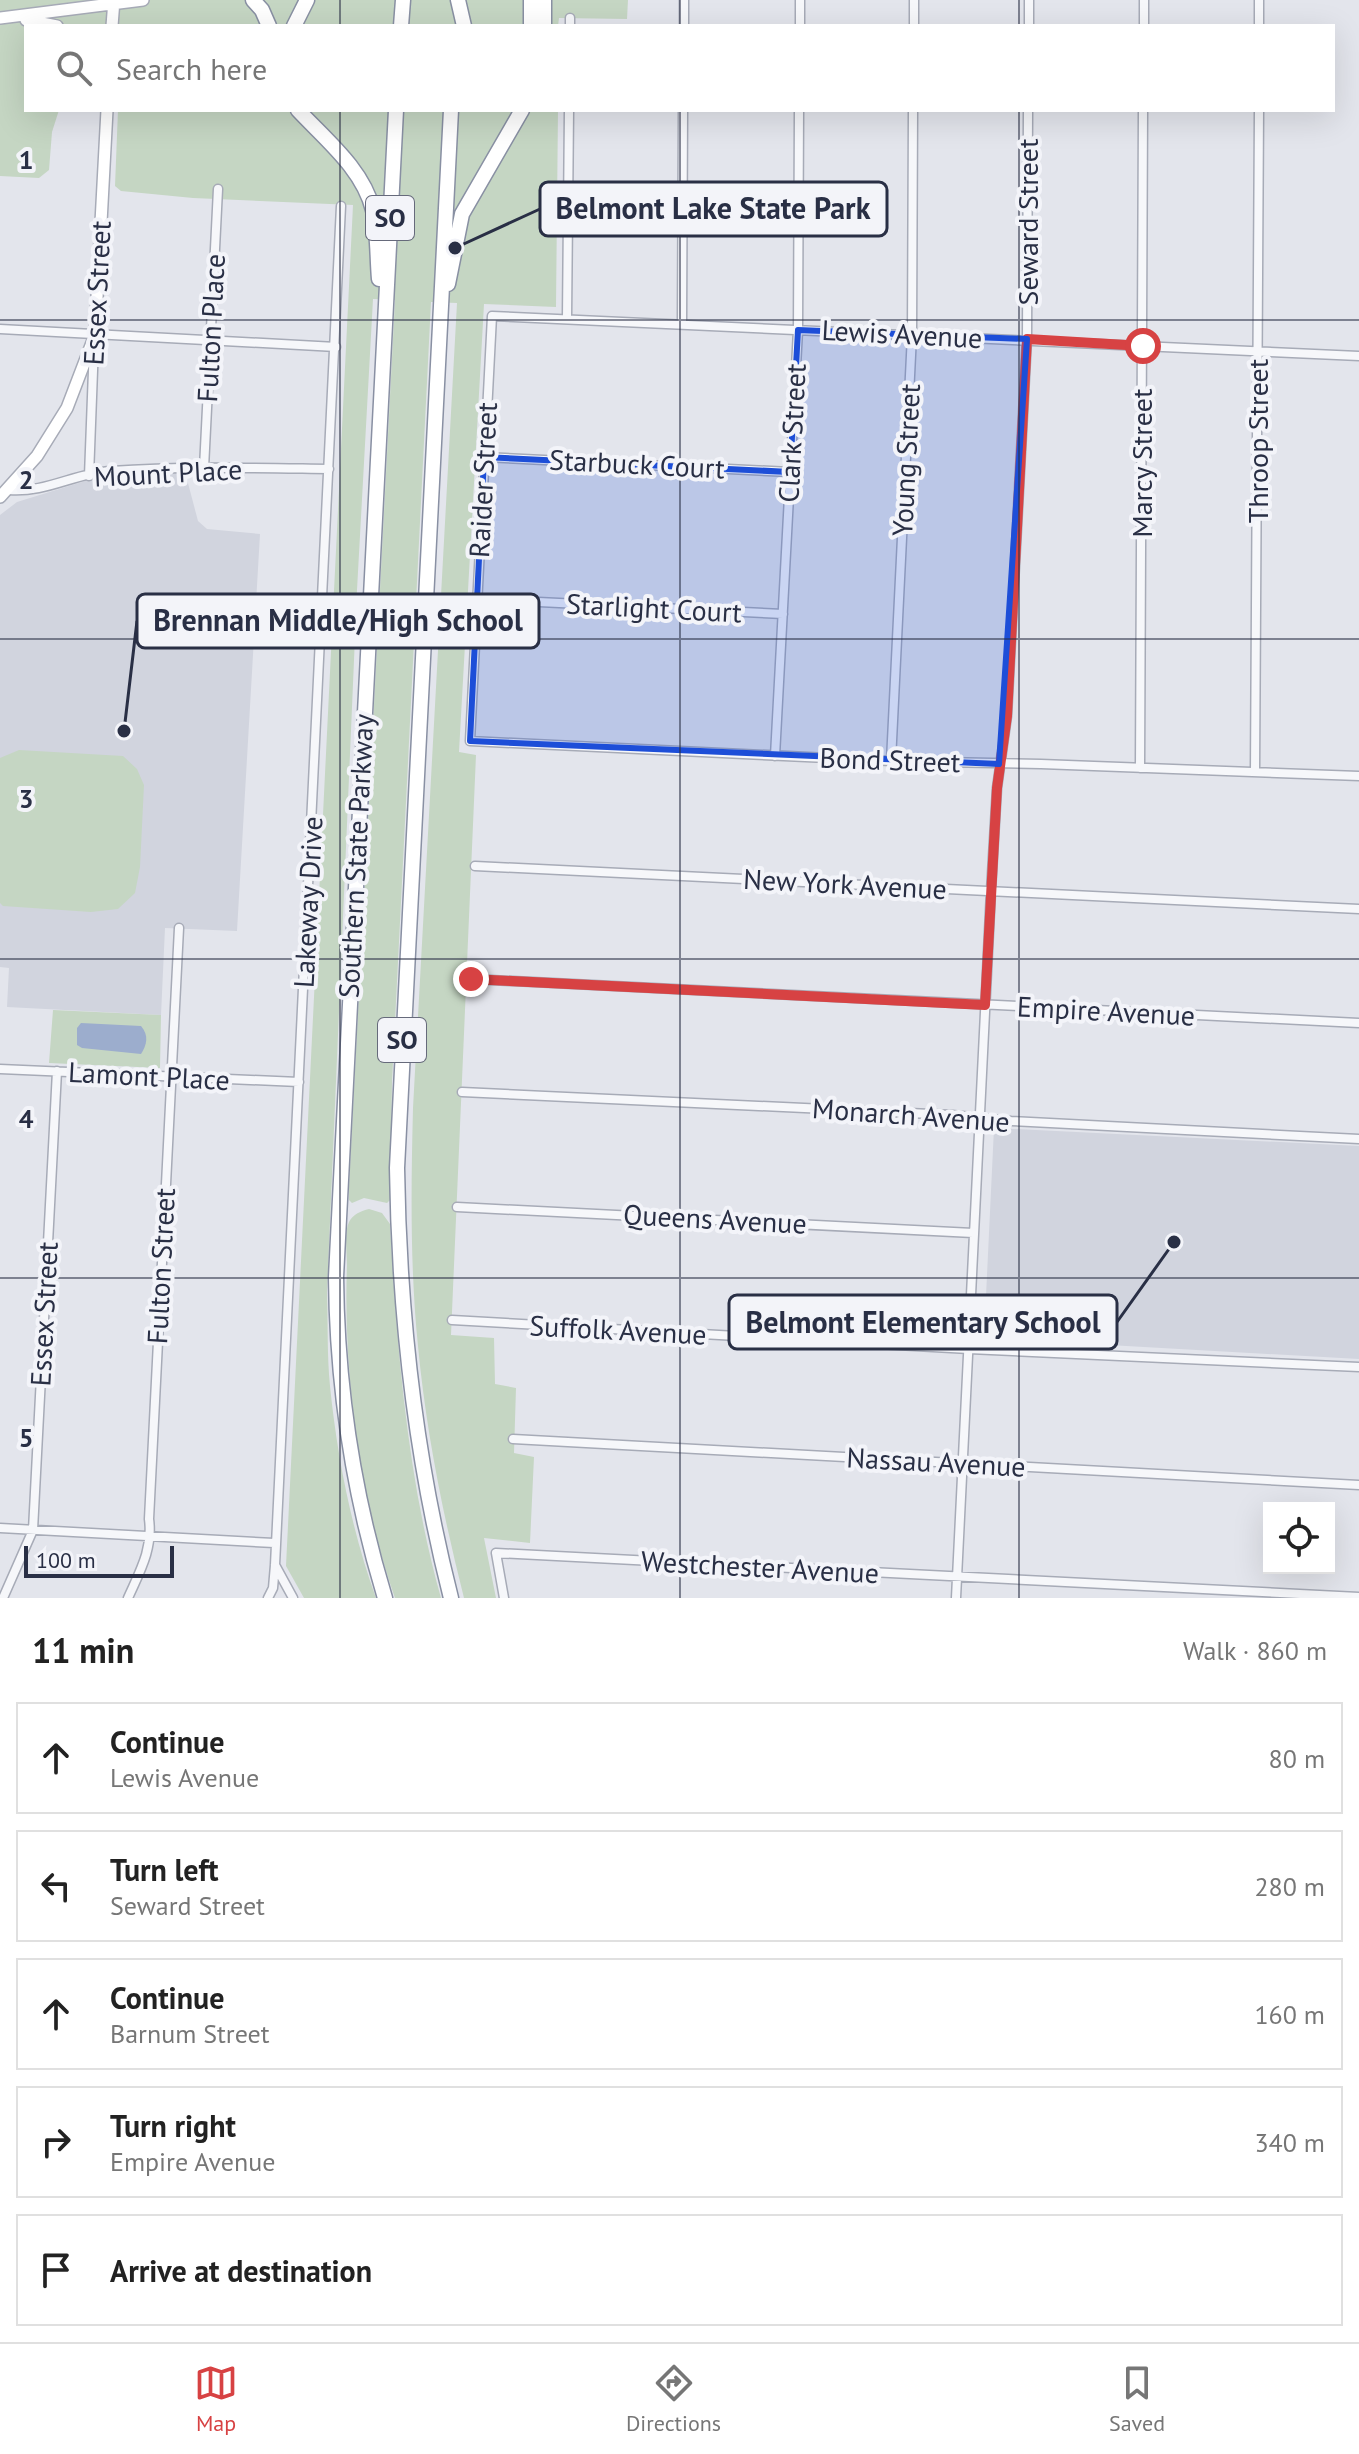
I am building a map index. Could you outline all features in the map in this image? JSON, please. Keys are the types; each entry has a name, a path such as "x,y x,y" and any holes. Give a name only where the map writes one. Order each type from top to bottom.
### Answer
{"highway":[{"path":"253,0 268,24"},
{"path":"295,24 307,0"},
{"path":"401,24 403,0"},
{"path":"454,24 456,0"},
{"path":"456,0 463,24"},
{"path":"531,0 531,24"},
{"path":"544,0 544,24"},
{"path":"300,112 352,169 370,199 383,327"},
{"name":"Southern State Parkway","path":"385,1598 361,1509 348,1441 339,1359 336,1277 396,112"},
{"name":"Southern State Parkway","path":"451,112 400,1084 398,1196 403,1307 411,1389 428,1498 451,1598"},
{"path":"439,329 462,214 521,112"}],"street":[{"path":"0,18 62,6 143,0"},
{"path":"684,0 684,24"},
{"path":"800,0 800,24"},
{"path":"914,0 914,24"},
{"path":"1029,0 1029,24"},
{"path":"1144,0 1144,24"},
{"path":"1259,0 1259,24"},
{"path":"112,24 114,2"},
{"path":"13,17 47,24"},
{"name":"Essex Street","path":"89,476 107,112"},
{"path":"567,318 569,112"},
{"path":"682,324 683,112"},
{"name":"Clark Street","path":"775,756 798,330 799,112"},
{"name":"Young Street","path":"891,761 912,335 913,112"},
{"name":"Seward Street","path":"956,1598 991,891 999,764 1007,716 1027,339 1028,112"},
{"name":"Marcy Street","path":"1140,768 1143,112"},
{"name":"Throop Street","path":"1255,772 1259,112"},
{"name":"Fulton Place","path":"204,468 218,189"},
{"name":"Lakeway Drive","path":"268,1598 273,1588 275,1565 341,206"},
{"name":"Lewis Avenue","path":"492,316 1359,356"},
{"name":"Raider Street","path":"470,741 492,316"},
{"path":"0,329 336,347"},
{"path":"4,493 37,456 67,408 95,335"},
{"name":"Starbuck Court","path":"484,457 790,472"},
{"name":"Mount Place","path":"4,493 30,492 108,471 329,469"},
{"name":"Starlight Court","path":"478,599 783,614"},
{"name":"Bond Street","path":"470,741 891,761 1359,776"},
{"name":"New York Avenue","path":"475,866 1359,909"},
{"name":"Fulton Street","path":"128,1598 148,1553 151,1537 149,1519 179,928"},
{"name":"Empire Avenue","path":"471,979 1359,1023"},
{"name":"Lamont Place","path":"0,1069 299,1082"},
{"name":"Essex Street","path":"3,1598 33,1530 57,1071"},
{"name":"Monarch Avenue","path":"462,1092 1359,1139"},
{"name":"Queens Avenue","path":"457,1207 973,1233"},
{"name":"Suffolk Avenue","path":"452,1320 1359,1367"},
{"name":"Nassau Avenue","path":"513,1439 1359,1485"},
{"path":"0,1528 274,1543"},
{"name":"Westchester Avenue","path":"504,1598 496,1553 1359,1597"},
{"path":"275,1565 293,1598"}],"highlighted area":[{"path":"798,330 1027,339 999,764 470,741 484,457 790,472"}],"shaded area":[{"path":"184,468 198,521 207,529 260,534 237,931 165,928 161,1015 7,1007 9,968 0,967 0,515 17,502 108,474"},
{"path":"994,1128 1359,1146 1359,1359 984,1338"}],"green space":[{"path":"0,0 628,0 627,19 559,18 558,24 24,24 24,112 58,112 52,132 49,170 39,178 0,176"},
{"path":"118,112 558,112 556,307 484,304 459,752 476,755 451,1335 494,1338 495,1384 516,1388 514,1453 534,1457 530,1543 484,1538 496,1598 464,1598 456,1567 436,1473 421,1378 412,1257 413,1108 457,303 431,302 392,1082 390,1200 387,1203 364,1198 352,1203 349,1187 395,300 373,299 357,590 327,1292 329,1374 337,1439 353,1520 376,1598 304,1598 286,1566 353,205 193,198 121,191 115,186"},
{"path":"19,750 123,756 137,769 144,785 140,867 135,893 118,909 91,912 3,906 0,903 0,758"},
{"path":"53,1010 161,1015 160,1068 49,1063"},
{"path":"369,1209 382,1213 390,1224 405,1412 420,1506 441,1598 395,1598 382,1559 363,1476 351,1391 346,1237 351,1219"}],"water":[{"path":"81,1023 141,1026 146,1036 145,1047 141,1054 82,1048 77,1045 77,1028"}],"place":[{"name":"Belmont Lake State Park","path":"455,248"},
{"name":"Brennan Middle/High School","path":"124,731"},
{"name":"Belmont Elementary School","path":"1174,1242"}],"route":[{"path":"471,979 985,1005 997,788 1007,716 1027,339 1143,346"}]}
